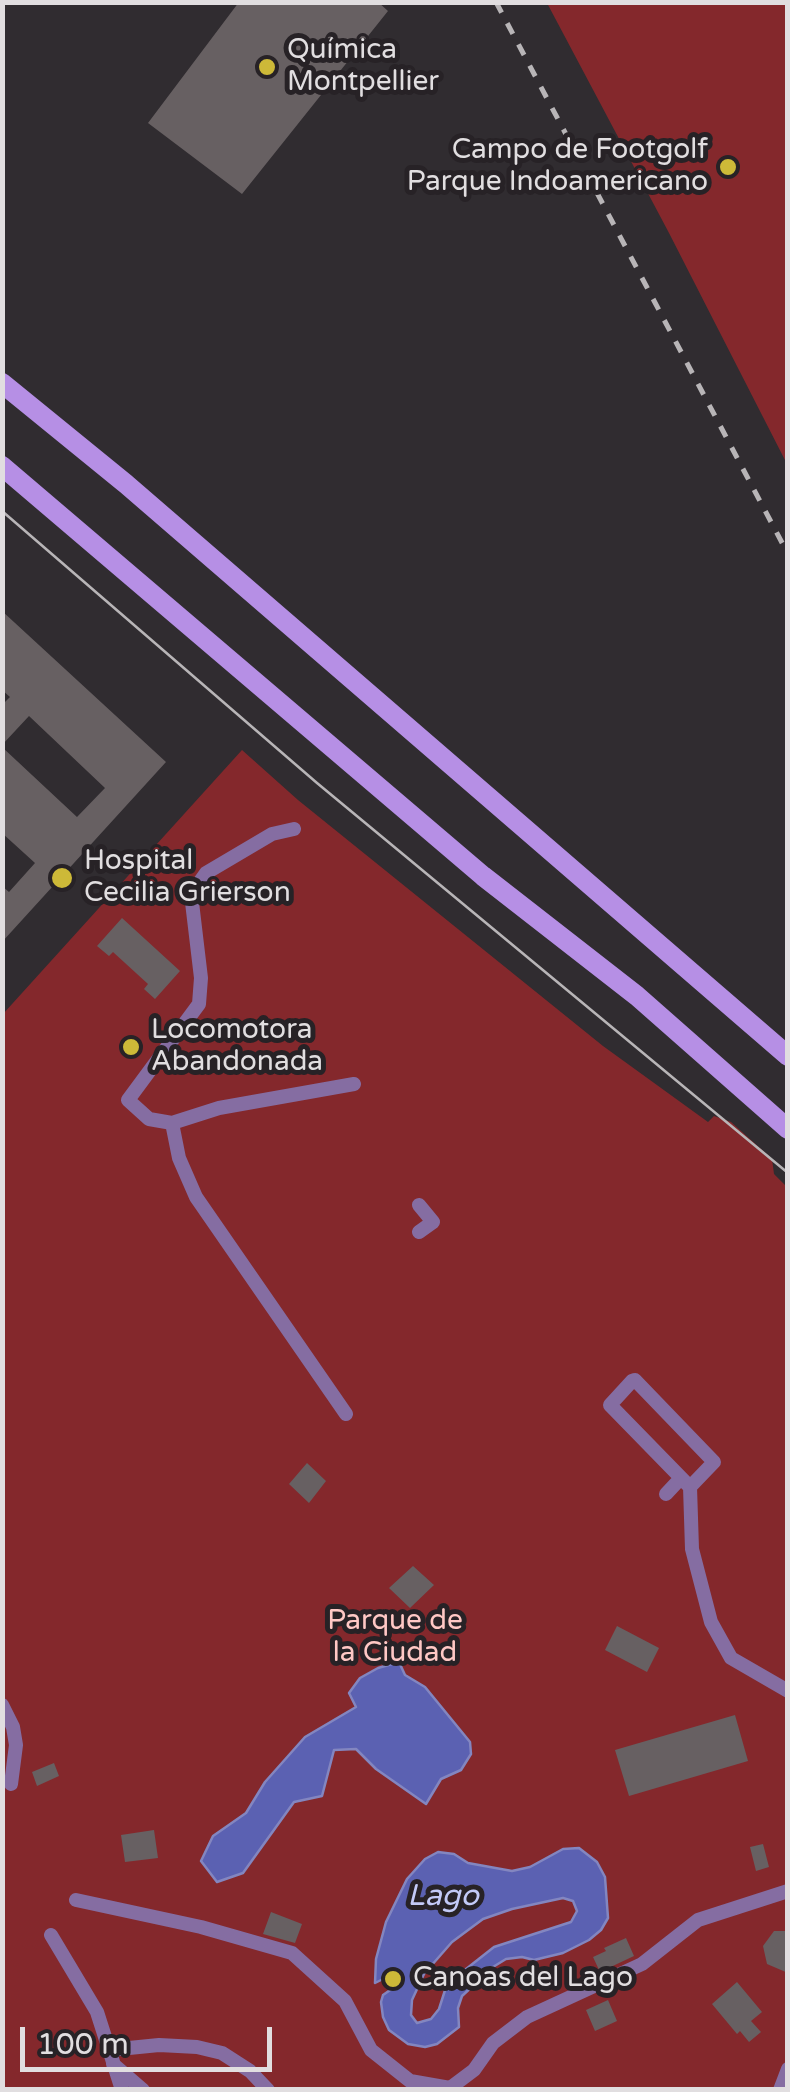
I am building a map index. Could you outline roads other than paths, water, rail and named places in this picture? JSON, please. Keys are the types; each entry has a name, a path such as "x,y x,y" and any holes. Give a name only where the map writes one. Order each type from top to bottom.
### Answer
{"main road":[{"path":"2,383 126,484 788,1056"},
{"path":"2,466 483,876 637,996 788,1129"}],"street":[{"path":"294,828 272,834 206,873 192,894 201,978 199,1004 128,1100 150,1120 172,1124 220,1108 354,1084"},
{"path":"172,1124 179,1158 196,1196 346,1414"},
{"path":"419,1205 433,1222 419,1232"},
{"path":"666,1494 685,1483 714,1462 632,1380 610,1407 685,1483 692,1549 711,1622 731,1658 788,1691"},
{"path":"2,1705 13,1727 16,1745 11,1784"},
{"path":"76,1900 201,1926 292,1953 345,2001 370,2050 410,2081 450,2088 474,2070 494,2043 527,2018 642,1964 698,1920 788,1891"},
{"path":"51,1936 97,2012 122,2090"},
{"path":"111,2057 160,2045 197,2047 222,2054 250,2071 268,2090"},
{"path":"111,2057 143,2090"},
{"path":"780,2090 788,2069"}],"water":[{"name":"Lago","path":"399,1662 405,1675 425,1687 470,1742 471,1754 461,1770 441,1779 426,1804 376,1769 356,1749 334,1750 322,1796 294,1802 243,1873 217,1882 201,1861 213,1836 246,1813 265,1782 305,1737 356,1707 349,1693 360,1678"},
{"name":"Lago","path":"579,1848 597,1862 605,1877 608,1918 601,1930 563,1953 534,1960 506,1959 493,1967 462,1996 459,2027 437,2044 408,2044 389,2030 381,2002 398,1980 389,1976 375,1983 376,1959 386,1922 407,1879 425,1859 438,1852 454,1854 468,1863 512,1871 530,1867 563,1849","holes":["563,1898 573,1901 577,1911 571,1922 494,1947 447,1984 439,2009 431,2019 417,2023 411,2015 412,2000 424,1974 452,1942 483,1919"]}],"tram line":[{"path":"2,511 317,783 788,1173"}],"railway":[{"path":"496,2 788,554"}],"place":[{"name":"Química Montpellier","path":"267,67"},
{"name":"Campo de Footgolf Parque Indoamericano","path":"728,167"},
{"name":"Hospital Cecilia Grierson","path":"62,878"},
{"name":"Locomotora Abandonada","path":"131,1047"},
{"name":"Canoas del Lago","path":"393,1979"}],"park label":[{"name":"Parque de la Ciudad","path":"395,1638"}]}
